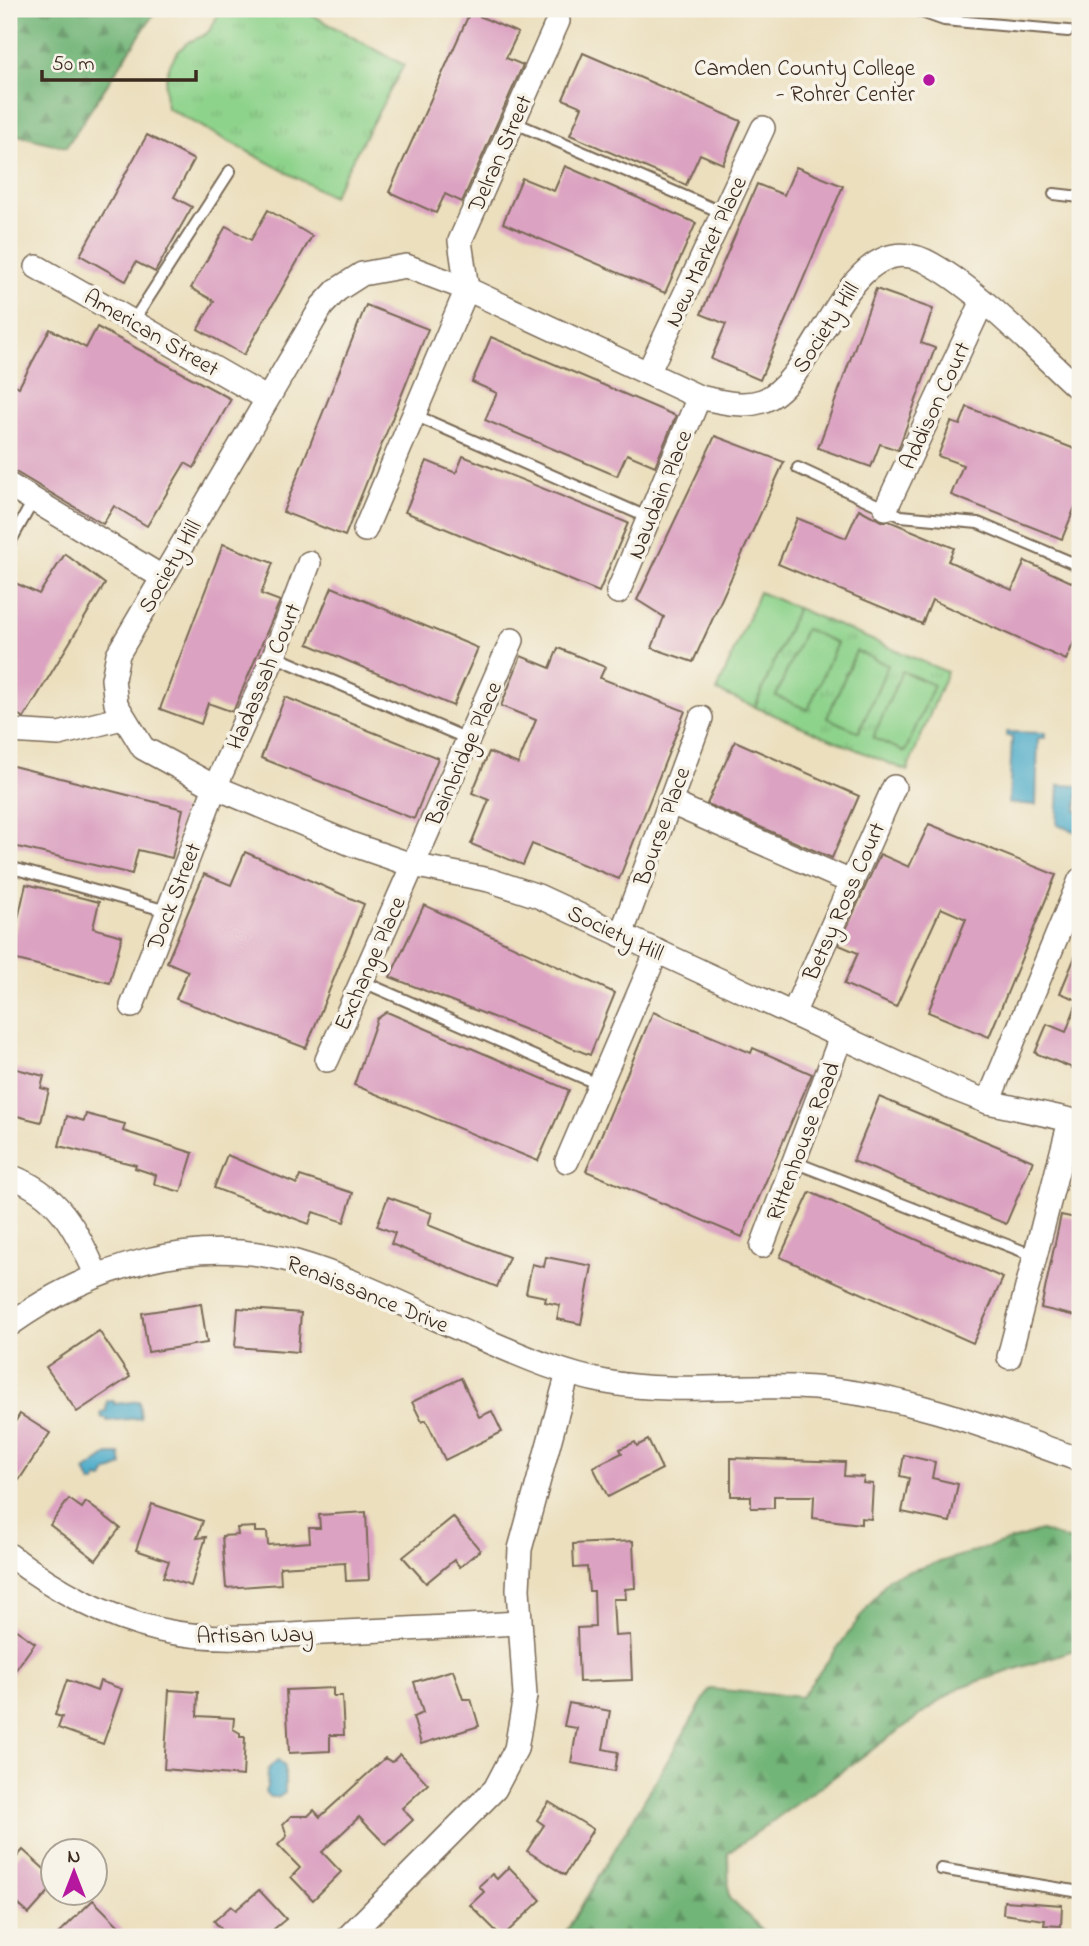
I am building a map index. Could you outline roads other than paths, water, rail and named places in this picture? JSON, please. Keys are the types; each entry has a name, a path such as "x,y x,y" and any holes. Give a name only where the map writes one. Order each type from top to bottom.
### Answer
{"street":[{"name":"Delran Street","path":"467,289 460,241 558,22"},
{"name":"New Market Place","path":"648,373 763,128"},
{"name":"Society Hill","path":"1075,1122 988,1102 538,896 489,880 412,865 351,844 215,787 143,748 122,718 116,704 113,679 118,654 322,306 337,290 362,274 406,266 467,289 699,397 736,404 768,398 789,382 857,276 891,258 919,259 933,265 982,303 1080,390"},
{"name":"American Street","path":"37,267 134,320 266,398"},
{"path":"365,530 467,289"},
{"name":"Addison Court","path":"886,508 982,303"},
{"name":"Naudain Place","path":"618,592 699,397"},
{"path":"9,485 162,577"},
{"name":"Hadassah Court","path":"215,787 274,656 309,564"},
{"name":"Bainbridge Place","path":"412,865 470,740 512,640"},
{"path":"9,731 59,734 122,718"},
{"name":"Bourse Place","path":"621,935 701,718"},
{"name":"Dock Street","path":"132,1006 215,787"},
{"name":"Betsy Ross Court","path":"793,1014 894,787"},
{"path":"669,802 851,882"},
{"name":"Exchange Place","path":"327,1060 412,865"},
{"path":"988,1102 1080,880"},
{"path":"567,1161 657,951"},
{"name":"Rittenhouse Road","path":"762,1246 841,1037"},
{"path":"1009,1357 1035,1256 1075,1122"},
{"path":"9,1176 39,1189 62,1209 77,1233 96,1274"},
{"name":"Renaissance Drive","path":"9,1325 58,1292 96,1274 157,1257 195,1252 249,1253 278,1257 318,1269 568,1373 661,1389 799,1387 872,1395 957,1416 1080,1460"},
{"path":"348,1937 489,1796 504,1775 516,1749 524,1707 518,1576 522,1535 568,1373"},
{"name":"Artisan Way","path":"9,1555 56,1588 86,1603 130,1621 184,1634 239,1638 519,1623"}],"lane":[{"path":"914,9 944,20 1068,31"},
{"path":"513,122 723,213"},
{"path":"134,320 230,172"},
{"path":"1054,194 1080,197"},
{"path":"412,414 649,518"},
{"path":"799,468 901,516 978,523 1080,566"},
{"path":"9,544 33,501"},
{"path":"274,656 470,740"},
{"path":"9,866 167,911"},
{"path":"361,981 600,1085"},
{"path":"794,1162 1035,1256"},
{"path":"941,1869 1080,1892"}],"water":[{"path":"1006,732 1045,733 1045,738 1038,738 1036,805 1009,803 1012,737 1006,736"},
{"path":"1059,785 1080,786 1076,810 1080,812 1080,833 1057,825"},
{"path":"107,1401 114,1401 114,1404 139,1401 141,1418 107,1421 107,1418 102,1418 101,1412 106,1411"},
{"path":"109,1454 120,1454 122,1466 107,1472 103,1479 97,1478 96,1482 91,1483 85,1471"},
{"path":"278,1760 285,1767 285,1793 279,1797 270,1797 265,1792 268,1771"}],"place":[{"name":"Camden County College - Rohrer Center","path":"929,80"}]}
